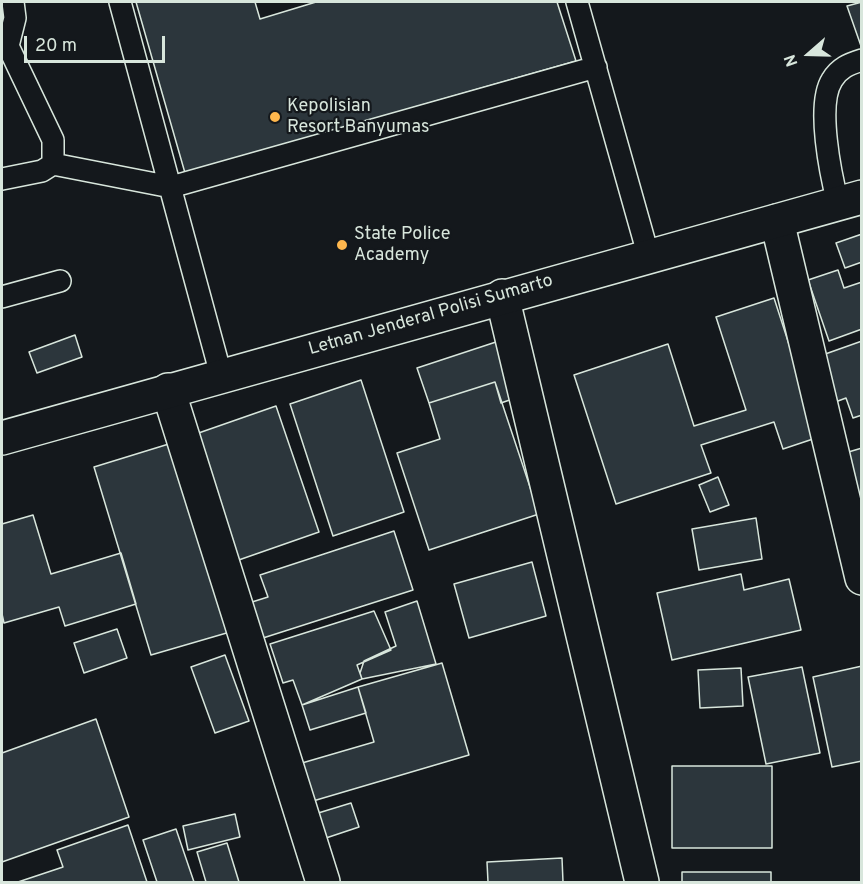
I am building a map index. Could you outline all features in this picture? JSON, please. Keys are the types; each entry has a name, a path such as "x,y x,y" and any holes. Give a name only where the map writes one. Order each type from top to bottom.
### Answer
{"street":[{"name":"Letnan Jenderal Polisi Sumarto","path":"2,438 648,254 850,200"},
{"path":"777,221 861,578"},
{"path":"502,296 642,882"},
{"path":"168,390 323,882"}],"lane":[{"path":"13,2 15,18 4,48 52,141 53,164"},
{"path":"120,2 221,375"},
{"path":"577,2 648,254"},
{"path":"850,200 833,186 824,110 831,82 845,66 861,60"},
{"path":"2,179 42,171 53,164 171,187 596,66"},
{"path":"2,297 60,280"}],"building":[{"name":"Kepolisian Resort Banyumas","path":"136,2 255,2 260,19 316,2 557,2 576,61 185,173"},
{"path":"862,2 862,46 861,46 847,6"},
{"path":"862,234 862,262 845,268 836,243"},
{"path":"838,270 844,288 862,282 862,329 829,341 808,280"},
{"path":"774,298 819,437 783,449 774,422 701,445 711,473 616,504 574,375 668,344 694,426 746,410 716,317"},
{"path":"75,335 82,357 37,373 29,352"},
{"path":"502,340 521,396 501,403 495,382 429,403 417,368"},
{"path":"862,341 862,415 853,418 846,398 830,404 814,358"},
{"path":"361,380 404,512 333,536 290,404"},
{"path":"495,382 539,514 429,550 397,453 440,439 429,403"},
{"path":"276,406 319,532 233,562 190,436"},
{"path":"172,443 230,632 151,655 94,467"},
{"path":"862,448 862,504 845,453"},
{"path":"718,477 729,505 710,512 699,485"},
{"path":"33,515 51,574 121,553 136,604 65,626 59,607 4,623 2,614 2,524"},
{"path":"756,518 762,559 699,570 692,529"},
{"path":"394,531 413,590 263,638 252,602 268,597 260,575"},
{"path":"532,562 546,616 469,638 454,584"},
{"path":"741,574 744,590 789,579 801,630 672,660 657,593"},
{"path":"417,601 436,664 362,679 360,673 364,661 396,646 385,612"},
{"path":"374,611 391,650 357,665 362,679 302,705 293,680 283,683 270,644"},
{"path":"117,629 127,658 84,673 74,643"},
{"path":"225,655 249,721 215,733 191,667"},
{"path":"442,663 469,755 313,801 302,763 374,742 358,687"},
{"path":"862,666 862,761 832,767 813,677"},
{"path":"802,667 820,753 766,764 748,677"},
{"path":"741,668 743,706 700,708 698,670"},
{"path":"358,687 366,713 310,730 302,705"},
{"path":"96,719 129,817 2,862 2,753"},
{"path":"672,766 772,766 772,848 672,848"},
{"path":"351,803 359,827 323,839 315,814"},
{"path":"235,814 240,837 188,850 183,826"},
{"path":"128,825 147,882 18,882 63,867 57,850"},
{"path":"176,829 194,882 157,882 143,840"},
{"path":"227,843 239,882 206,882 197,852"},
{"path":"562,858 563,882 488,882 487,862"},
{"path":"682,872 771,872 771,882 682,882"}],"place":[{"name":"Kepolisian Resort Banyumas","path":"275,117"},
{"name":"State Police Academy","path":"342,245"}]}
